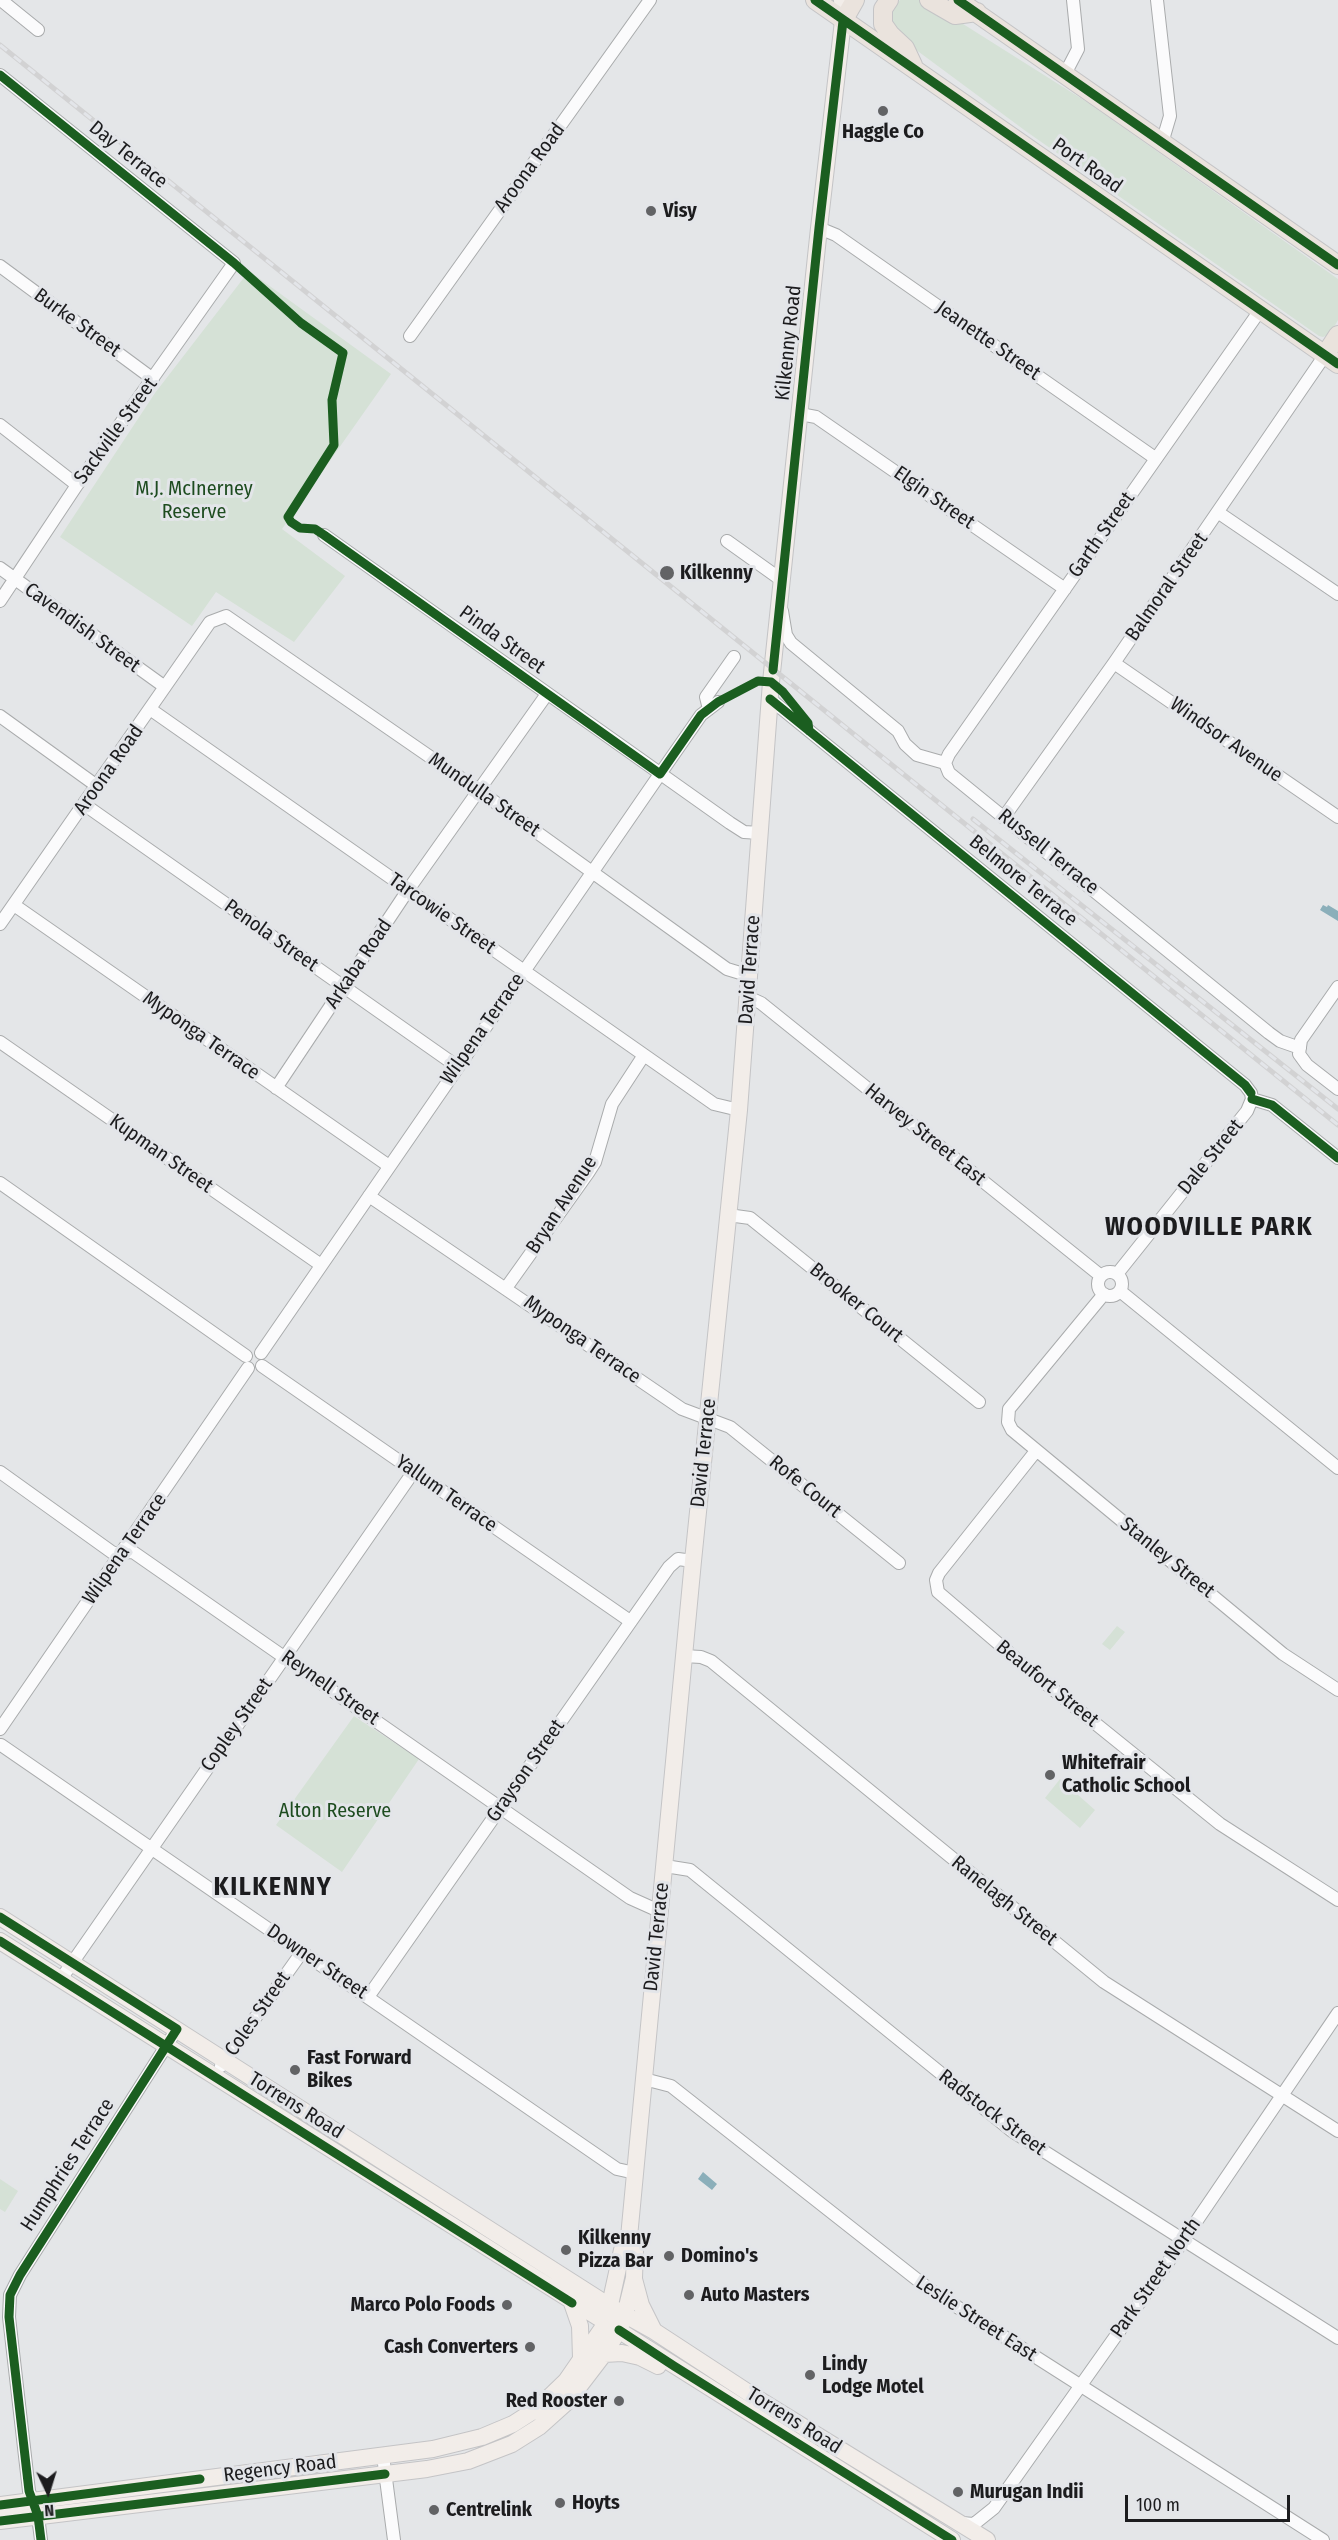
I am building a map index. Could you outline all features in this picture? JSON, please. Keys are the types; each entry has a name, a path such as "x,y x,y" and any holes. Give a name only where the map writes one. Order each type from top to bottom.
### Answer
{"highway":[{"name":"Port Road","path":"815,0 1332,359"},
{"path":"843,21 855,0"},
{"path":"889,0 883,9 883,24 905,48 915,70"},
{"path":"929,0 954,15 976,12"},
{"path":"958,0 1338,265"},
{"path":"1332,359 1338,335"}],"main road":[{"name":"Kilkenny Road","path":"773,670 843,21 842,0"},
{"name":"David Terrace","path":"615,2319 622,2250 629,2237 693,1561 739,1110 773,670"},
{"name":"Torrens Road","path":"0,1917 349,2140 615,2319 674,2366 952,2540"},
{"name":"Torrens Road","path":"0,1941 572,2303 654,2331 768,2405 987,2540"},
{"path":"339,2155 349,2140"},
{"name":"David Terrace","path":"615,2319 634,2278 635,2250 629,2237"},
{"path":"634,2278 641,2305 654,2331"},
{"path":"572,2303 580,2326 581,2358"},
{"name":"Regency Road","path":"0,2505 383,2456 482,2438 513,2424 538,2408 566,2381 581,2358 615,2319"},
{"name":"Regency Road","path":"0,2521 385,2474 468,2461 512,2444 539,2427 568,2401 604,2354 615,2319"},
{"path":"604,2354 622,2353 640,2357 657,2366 674,2366"}],"street":[{"path":"0,0 38,30"},
{"name":"Aroona Road","path":"410,336 650,0"},
{"path":"1065,74 1078,49 1073,0"},
{"path":"1157,0 1170,116 1162,143"},
{"name":"Day Terrace","path":"0,75 234,263"},
{"name":"Jeanette Street","path":"819,228 836,236 1155,458"},
{"name":"Sackville Street","path":"0,601 77,484 234,263"},
{"name":"Burke Street","path":"0,266 153,379"},
{"name":"Garth Street","path":"945,763 949,754 1155,458 1261,309"},
{"name":"Balmoral Street","path":"1004,817 1219,513 1332,359"},
{"name":"Elgin Street","path":"800,414 816,417 1065,589"},
{"path":"0,425 77,484"},
{"path":"1219,513 1338,594"},
{"name":"Pinda Street","path":"324,535 744,832 760,833"},
{"path":"727,541 783,580"},
{"name":"Cavendish Street","path":"0,568 165,687"},
{"path":"781,602 786,635 791,643 898,731 905,744 917,755 945,763"},
{"name":"Mundulla Street","path":"218,617 226,616 478,790 727,969 750,976"},
{"name":"Aroona Road","path":"0,924 85,805 210,622 218,617"},
{"name":"Wilpena Terrace","path":"261,1353 592,871 701,715 713,705 706,697 734,657"},
{"name":"Windsor Avenue","path":"1114,663 1338,817"},
{"name":"Arkaba Road","path":"276,1088 408,890 547,694"},
{"name":"Belmore Terrace","path":"770,699 1236,1077 1252,1096 1272,1105 1338,1158"},
{"name":"Tarcowie Street","path":"150,709 714,1104 739,1110"},
{"path":"0,716 97,786"},
{"name":"Russell Terrace","path":"945,763 949,773 1280,1041 1300,1048"},
{"name":"Penola Street","path":"85,805 458,1067"},
{"name":"Myponga Terrace","path":"14,905 389,1166"},
{"path":"1338,987 1301,1040 1299,1054 1307,1065 1338,1089"},
{"name":"Harvey Street East","path":"748,997 761,1003 1101,1276"},
{"name":"Kupman Street","path":"0,1042 321,1265"},
{"name":"Bryan Avenue","path":"506,1288 595,1162 612,1104 644,1055"},
{"name":"Dale Street","path":"1117,1274 1247,1112 1252,1096"},
{"path":"0,1182 255,1370 262,1366 264,1359 261,1353 253,1351 247,1362"},
{"name":"Myponga Terrace","path":"369,1196 682,1409 708,1419"},
{"name":"Brooker Court","path":"728,1215 750,1218 978,1402"},
{"path":"1110,1272 1117,1274 1122,1281 1120,1292 1115,1296 1104,1294 1098,1285 1101,1276 1110,1272"},
{"path":"1120,1292 1338,1468"},
{"name":"Stanley Street","path":"1104,1294 1013,1403 1008,1416 1012,1430 1283,1654 1338,1690"},
{"name":"Wilpena Terrace","path":"0,1729 123,1553 247,1362"},
{"name":"Yallum Terrace","path":"262,1366 630,1621"},
{"name":"Rofe Court","path":"708,1419 730,1427 898,1563"},
{"name":"Beaufort Street","path":"1036,1451 939,1573 937,1587 942,1597 1220,1824 1338,1900"},
{"name":"Copley Street","path":"61,1979 414,1471"},
{"name":"Reynell Street","path":"0,1472 113,1553 134,1552 630,1898 659,1911"},
{"name":"Grayson Street","path":"368,1997 630,1621 673,1563 678,1559 693,1561"},
{"name":"Ranelagh Street","path":"684,1656 701,1657 711,1661 1104,1982 1338,2131"},
{"name":"Downer Street","path":"0,1743 150,1849 617,2169 635,2172"},
{"name":"Radstock Street","path":"665,1866 690,1870 1012,2132 1338,2338"},
{"name":"Coles Street","path":"214,2076 302,1952"},
{"name":"Park Street North","path":"961,2523 974,2524 994,2508 1183,2241 1338,2013"},
{"name":"Humphries Terrace","path":"41,2540 38,2516 31,2500 9,2317 10,2295 25,2267 177,2029"},
{"name":"Leslie Street East","path":"644,2079 671,2086 913,2278 1323,2540"},
{"path":"383,2456 394,2540"}],"green space":[{"path":"900,0 925,0 1090,104 1338,279 1338,320 1330,334 1319,336 1027,132 896,35 892,30 891,10"},
{"name":"M.J. McInerney Reserve","path":"249,271 391,374 282,529 345,576 294,642 216,592 192,626 60,537 155,393"},
{"path":"1117,1626 1125,1632 1110,1650 1102,1644"},
{"name":"Alton Reserve","path":"354,1716 419,1759 342,1872 276,1825"},
{"path":"1060,1779 1095,1810 1080,1828 1045,1798"},
{"path":"0,2179 18,2191 5,2212 0,2209"}],"water":[{"path":"1323,905 1327,907 1328,905 1338,911 1338,921 1320,910"},
{"path":"703,2172 717,2184 712,2190 698,2179"}],"railway":[{"path":"0,45 1338,1125"},
{"path":"973,819 1338,1109"}],"cycle path":[{"path":"815,0 1338,364"},
{"path":"958,0 1338,265"},
{"path":"773,670 843,21"},
{"path":"0,75 234,263 301,323 343,353 332,400 334,445 288,517 291,522 300,528 315,529 324,535 660,774 701,715 718,702 758,681 771,682 783,692 808,723 809,731"},
{"path":"770,699 1245,1085 1251,1093"},
{"path":"1252,1099 1272,1105 1338,1158"},
{"path":"0,1917 177,2029 20,2275 10,2295 9,2317 29,2491 38,2516 41,2540"},
{"path":"0,1941 572,2303"},
{"path":"619,2330 952,2540"},
{"path":"0,2521 385,2474"},
{"path":"0,2505 200,2479"}],"place":[{"name":"Haggle Co","path":"883,111"},
{"name":"Visy","path":"651,211"},
{"name":"Kilkenny","path":"667,573"},
{"name":"Whitefrair Catholic School","path":"1050,1775"},
{"name":"Fast Forward Bikes","path":"295,2070"},
{"name":"Kilkenny Pizza Bar","path":"566,2250"},
{"name":"Domino's","path":"669,2256"},
{"name":"Auto Masters","path":"689,2295"},
{"name":"Marco Polo Foods","path":"507,2305"},
{"name":"Cash Converters","path":"530,2347"},
{"name":"Lindy Lodge Motel","path":"810,2375"},
{"name":"Red Rooster","path":"619,2401"},
{"name":"Murugan Indii","path":"958,2492"},
{"name":"Hoyts","path":"560,2503"},
{"name":"Centrelink","path":"434,2510"}],"district":[{"name":"WOODVILLE PARK","path":"1209,1228"},
{"name":"KILKENNY","path":"273,1888"}]}
